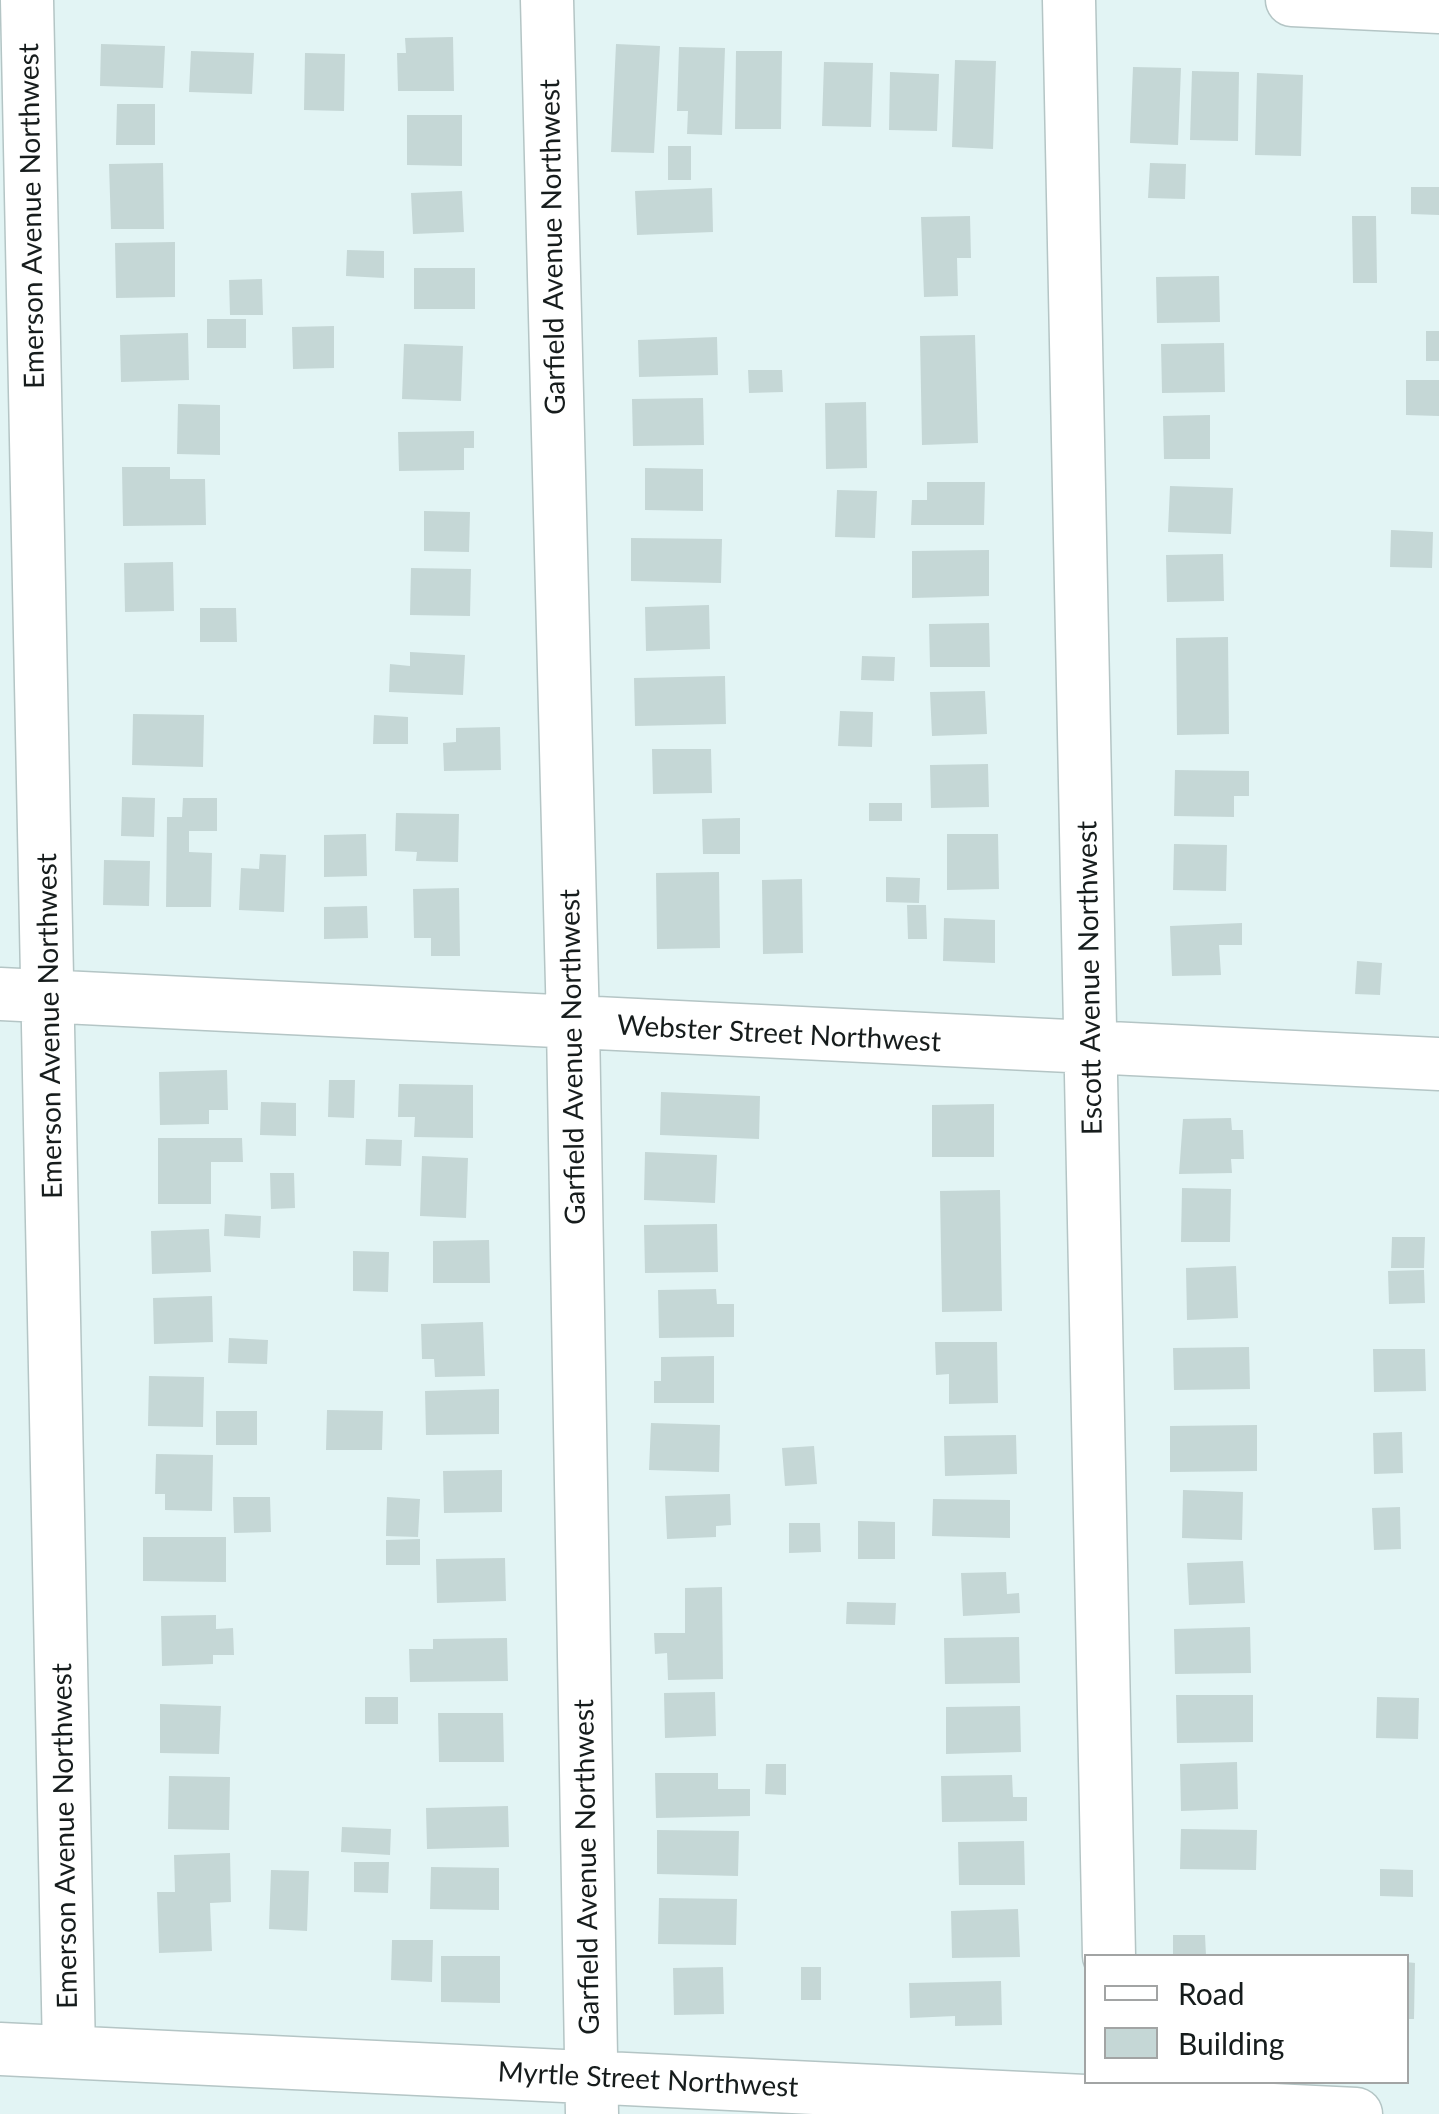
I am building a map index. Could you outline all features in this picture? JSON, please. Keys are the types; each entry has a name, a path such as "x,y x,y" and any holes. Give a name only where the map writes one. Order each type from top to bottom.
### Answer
{"street":[{"name":"Emerson Avenue Northwest","path":"27,0 25,995 69,2052"},
{"name":"Garfield Avenue Northwest","path":"547,0 573,1025 591,2095"},
{"name":"Escott Avenue Northwest","path":"1069,0 1109,1954"},
{"path":"1292,0 1439,7"},
{"name":"Webster Street Northwest","path":"25,995 573,1025 1439,1064"},
{"name":"Myrtle Street Northwest","path":"0,2049 591,2095 1112,2092 1356,2114"}],"building":[{"path":"453,37 454,91 398,91 397,53 406,53 405,38"},
{"path":"101,44 165,46 163,88 100,86"},
{"path":"616,44 660,46 654,153 611,152"},
{"path":"679,47 725,48 722,135 687,134 688,111 677,111"},
{"path":"191,51 254,53 252,94 189,92"},
{"path":"736,51 782,51 781,129 735,129"},
{"path":"305,53 345,54 344,111 304,110"},
{"path":"955,60 996,61 993,149 952,147"},
{"path":"824,62 873,63 871,127 822,126"},
{"path":"1133,67 1181,68 1178,145 1130,143"},
{"path":"1192,71 1239,72 1238,141 1190,140"},
{"path":"890,72 939,74 937,131 889,130"},
{"path":"1257,73 1303,75 1301,156 1255,155"},
{"path":"117,104 155,104 155,145 116,145"},
{"path":"407,115 462,115 462,166 407,165"},
{"path":"668,146 691,146 691,180 668,180"},
{"path":"163,163 164,229 111,229 109,164"},
{"path":"1150,163 1186,164 1185,199 1148,198"},
{"path":"1411,187 1439,187 1439,215 1411,214"},
{"path":"712,188 713,232 637,235 635,191"},
{"path":"462,191 464,232 413,234 411,193"},
{"path":"970,216 971,258 957,258 958,296 924,297 921,217"},
{"path":"1352,216 1376,216 1377,283 1353,283"},
{"path":"175,242 175,297 116,298 115,243"},
{"path":"347,250 384,251 384,278 346,276"},
{"path":"414,268 475,268 475,309 414,309"},
{"path":"1219,276 1220,322 1157,323 1156,277"},
{"path":"262,279 263,315 230,315 229,280"},
{"path":"207,319 246,319 246,348 207,348"},
{"path":"334,326 334,368 293,369 292,327"},
{"path":"1426,331 1439,331 1439,361 1426,361"},
{"path":"188,333 189,380 121,382 120,335"},
{"path":"975,335 978,443 922,445 920,336"},
{"path":"717,337 718,375 639,377 638,340"},
{"path":"1224,343 1225,392 1162,393 1161,344"},
{"path":"404,344 463,346 461,401 402,399"},
{"path":"748,370 782,370 783,392 749,393"},
{"path":"1406,380 1439,380 1439,416 1406,415"},
{"path":"703,398 704,445 633,446 632,399"},
{"path":"866,402 867,468 826,469 825,403"},
{"path":"178,404 220,405 220,455 177,454"},
{"path":"1210,415 1210,459 1164,459 1163,416"},
{"path":"474,431 474,448 464,448 464,470 399,471 398,432"},
{"path":"122,467 170,467 170,479 205,479 206,525 123,526"},
{"path":"645,468 703,469 703,511 645,510"},
{"path":"927,482 985,482 984,525 911,525 912,500 927,500"},
{"path":"1170,486 1233,488 1231,534 1168,532"},
{"path":"837,490 877,491 875,538 835,537"},
{"path":"424,511 470,512 469,552 424,551"},
{"path":"1391,530 1433,532 1432,568 1390,567"},
{"path":"631,538 722,539 721,583 631,581"},
{"path":"989,550 989,596 912,598 912,551"},
{"path":"1223,554 1224,601 1167,602 1166,555"},
{"path":"173,562 174,611 125,612 124,563"},
{"path":"411,568 471,569 470,616 410,615"},
{"path":"709,605 710,649 646,651 645,607"},
{"path":"200,608 236,608 237,642 200,642"},
{"path":"989,623 990,667 930,667 929,624"},
{"path":"1228,637 1229,734 1177,735 1176,638"},
{"path":"410,652 465,655 463,695 389,692 390,664 410,666"},
{"path":"862,656 895,657 894,681 861,680"},
{"path":"725,676 726,724 635,726 634,678"},
{"path":"985,691 987,734 932,736 930,692"},
{"path":"840,711 873,712 872,747 838,746"},
{"path":"133,714 204,715 203,767 132,765"},
{"path":"374,715 408,717 408,744 373,744"},
{"path":"500,727 501,770 444,771 443,743 456,742 456,728"},
{"path":"652,749 711,749 712,793 653,794"},
{"path":"988,764 989,807 931,808 930,765"},
{"path":"1175,770 1249,771 1249,796 1234,796 1234,817 1174,816"},
{"path":"122,797 155,798 154,837 121,836"},
{"path":"183,798 217,798 217,831 189,831 189,852 212,853 211,907 166,907 167,817 182,817"},
{"path":"869,803 902,803 902,821 869,821"},
{"path":"396,813 459,814 458,862 416,861 417,852 395,851"},
{"path":"740,818 740,854 703,854 702,819"},
{"path":"366,834 367,876 324,877 324,835"},
{"path":"947,834 998,834 999,889 947,890"},
{"path":"1174,844 1227,845 1226,891 1173,890"},
{"path":"260,854 286,855 284,912 239,910 241,868 259,869"},
{"path":"104,860 150,861 149,906 103,905"},
{"path":"719,872 720,948 657,949 656,873"},
{"path":"886,877 920,878 919,903 886,902"},
{"path":"802,879 803,953 763,954 762,880"},
{"path":"459,888 460,956 431,956 431,938 414,938 413,889"},
{"path":"907,905 926,905 927,939 908,939"},
{"path":"367,906 368,938 324,939 324,907"},
{"path":"944,918 995,920 995,963 943,961"},
{"path":"1242,923 1242,945 1219,945 1221,975 1172,976 1170,926"},
{"path":"1357,961 1382,963 1380,995 1355,994"},
{"path":"227,1070 228,1110 209,1110 209,1124 160,1125 159,1072"},
{"path":"329,1080 355,1080 354,1118 328,1117"},
{"path":"399,1084 473,1085 473,1138 414,1137 415,1117 398,1117"},
{"path":"661,1092 760,1096 759,1139 660,1135"},
{"path":"261,1102 296,1103 296,1136 260,1135"},
{"path":"994,1104 994,1157 932,1157 932,1105"},
{"path":"1231,1118 1232,1130 1243,1130 1244,1159 1231,1159 1232,1173 1179,1174 1183,1119"},
{"path":"158,1138 242,1138 243,1162 211,1162 211,1204 158,1204"},
{"path":"366,1139 402,1140 401,1166 365,1165"},
{"path":"645,1152 717,1155 715,1203 644,1200"},
{"path":"422,1156 468,1158 466,1218 420,1216"},
{"path":"270,1173 294,1173 295,1208 271,1209"},
{"path":"1182,1188 1231,1189 1230,1242 1181,1242"},
{"path":"1000,1190 1002,1311 942,1312 940,1191"},
{"path":"225,1214 261,1216 260,1238 224,1236"},
{"path":"717,1224 718,1272 645,1273 644,1225"},
{"path":"209,1229 211,1272 152,1274 151,1231"},
{"path":"1392,1237 1425,1237 1424,1268 1391,1268"},
{"path":"489,1240 490,1283 433,1283 433,1241"},
{"path":"353,1251 389,1252 388,1292 353,1291"},
{"path":"1236,1266 1238,1318 1187,1320 1186,1268"},
{"path":"1424,1270 1425,1303 1389,1304 1388,1271"},
{"path":"716,1289 717,1304 734,1304 734,1337 659,1338 658,1290"},
{"path":"212,1296 213,1342 154,1344 153,1298"},
{"path":"483,1322 485,1376 435,1377 434,1359 422,1359 421,1324"},
{"path":"229,1338 268,1340 267,1364 228,1363"},
{"path":"935,1342 997,1342 998,1403 949,1404 949,1374 936,1375"},
{"path":"1249,1347 1250,1389 1174,1390 1173,1348"},
{"path":"1373,1349 1425,1349 1426,1391 1374,1392"},
{"path":"714,1356 714,1403 654,1403 654,1381 661,1381 661,1357"},
{"path":"149,1376 204,1377 203,1427 148,1426"},
{"path":"499,1389 499,1434 426,1435 425,1391"},
{"path":"327,1410 383,1411 382,1450 326,1450"},
{"path":"216,1411 257,1411 257,1445 216,1445"},
{"path":"651,1423 720,1425 719,1472 649,1470"},
{"path":"1257,1425 1257,1471 1170,1472 1170,1426"},
{"path":"1402,1432 1403,1473 1374,1474 1373,1433"},
{"path":"1016,1435 1017,1474 945,1476 944,1436"},
{"path":"814,1446 817,1484 785,1486 782,1448"},
{"path":"156,1454 213,1455 212,1511 165,1510 165,1494 155,1494"},
{"path":"502,1470 502,1512 444,1513 443,1471"},
{"path":"1183,1490 1243,1492 1242,1540 1182,1538"},
{"path":"730,1494 731,1525 716,1526 716,1537 667,1539 665,1496"},
{"path":"233,1497 270,1497 271,1532 234,1533"},
{"path":"387,1497 420,1499 418,1537 386,1536"},
{"path":"933,1499 1010,1500 1010,1538 932,1536"},
{"path":"1400,1507 1401,1549 1374,1550 1372,1508"},
{"path":"858,1521 895,1522 895,1559 858,1559"},
{"path":"789,1523 820,1523 821,1552 789,1553"},
{"path":"143,1537 226,1537 226,1582 143,1581"},
{"path":"420,1539 420,1565 386,1565 386,1540"},
{"path":"505,1558 506,1601 437,1603 436,1559"},
{"path":"1243,1561 1245,1603 1189,1605 1187,1563"},
{"path":"1006,1572 1007,1594 1019,1593 1020,1613 963,1616 961,1573"},
{"path":"722,1587 723,1679 668,1680 667,1653 655,1654 654,1633 685,1633 685,1588"},
{"path":"847,1602 896,1603 895,1625 846,1624"},
{"path":"216,1615 216,1629 233,1628 234,1655 213,1655 213,1664 162,1666 161,1616"},
{"path":"1250,1627 1251,1673 1175,1674 1174,1629"},
{"path":"1019,1637 1020,1683 945,1684 944,1638"},
{"path":"507,1638 508,1681 410,1682 409,1649 433,1649 433,1639"},
{"path":"715,1692 716,1736 665,1738 664,1693"},
{"path":"1176,1695 1253,1695 1253,1742 1177,1743"},
{"path":"365,1697 398,1697 398,1724 365,1724"},
{"path":"1377,1697 1419,1698 1418,1739 1376,1738"},
{"path":"160,1704 221,1706 219,1754 160,1753"},
{"path":"1020,1706 1021,1752 946,1754 946,1707"},
{"path":"438,1713 503,1713 504,1762 439,1762"},
{"path":"1237,1762 1238,1809 1181,1811 1180,1764"},
{"path":"766,1764 786,1764 786,1795 765,1794"},
{"path":"655,1773 718,1773 718,1789 750,1789 750,1816 656,1818"},
{"path":"1012,1775 1013,1797 1027,1797 1027,1821 942,1822 941,1776"},
{"path":"169,1776 230,1777 229,1830 168,1829"},
{"path":"508,1806 509,1847 427,1849 426,1808"},
{"path":"342,1827 391,1829 390,1855 341,1852"},
{"path":"1181,1829 1257,1830 1256,1870 1180,1869"},
{"path":"657,1830 739,1831 738,1876 657,1874"},
{"path":"1024,1841 1025,1885 959,1885 958,1842"},
{"path":"230,1853 231,1902 210,1903 212,1951 159,1953 157,1892 175,1892 174,1855"},
{"path":"354,1862 389,1862 388,1893 354,1892"},
{"path":"431,1867 499,1868 499,1910 430,1909"},
{"path":"1380,1869 1413,1870 1413,1897 1380,1896"},
{"path":"271,1870 309,1871 307,1931 269,1929"},
{"path":"659,1898 737,1899 736,1945 658,1944"},
{"path":"1018,1909 1020,1957 952,1958 951,1911"},
{"path":"1173,1935 1205,1935 1206,1954 1173,1954"},
{"path":"392,1940 433,1940 432,1982 391,1980"},
{"path":"441,1956 500,1956 500,2003 441,2002"},
{"path":"1409,1962 1415,1963 1414,2019 1409,2019"},
{"path":"723,1967 724,2014 674,2015 673,1968"},
{"path":"801,1967 821,1967 821,2000 801,2000"},
{"path":"1001,1981 1002,2025 955,2026 955,2016 910,2018 909,1983"}]}
